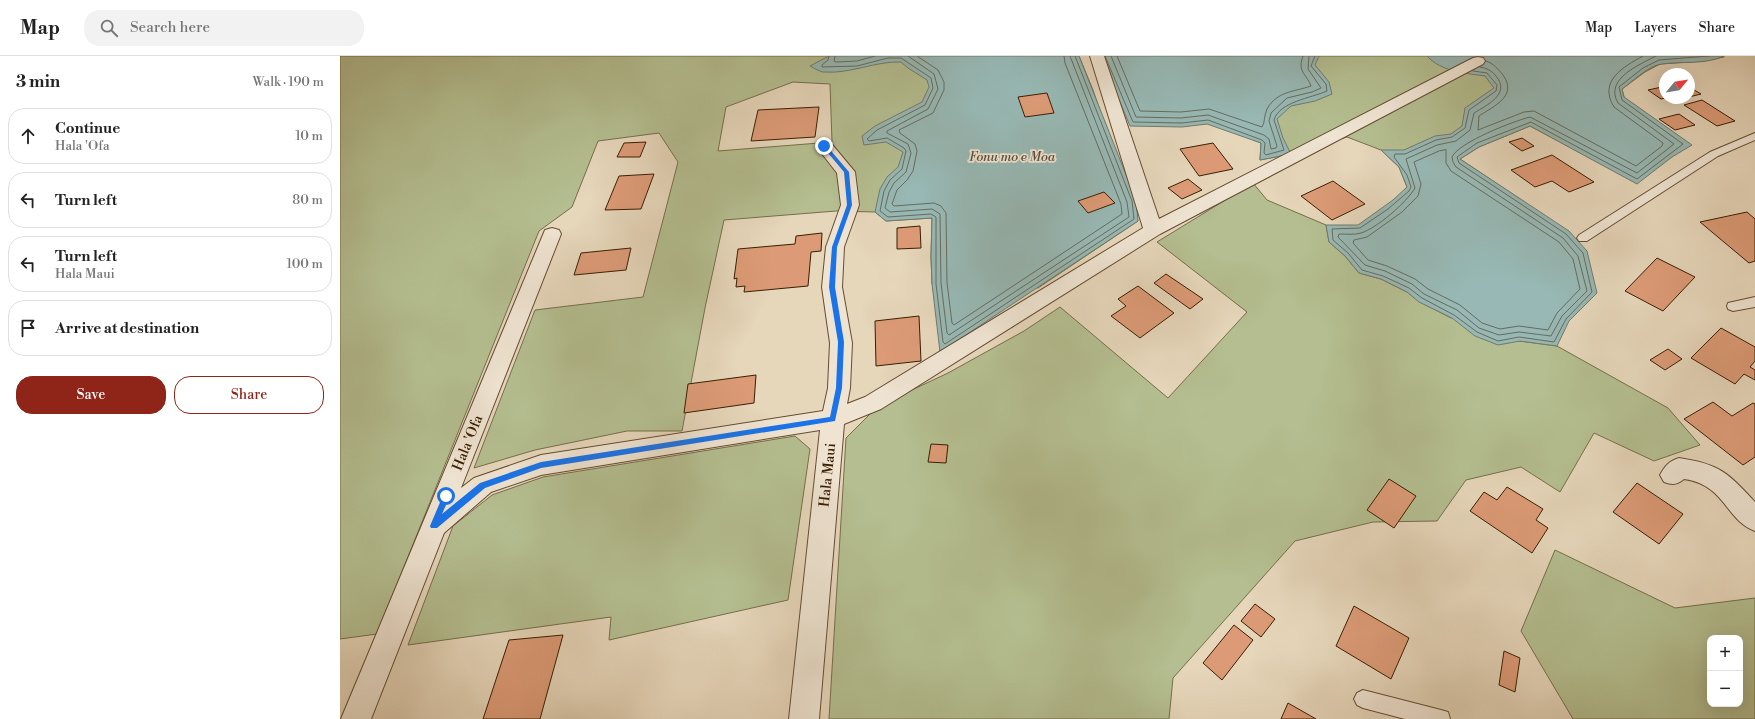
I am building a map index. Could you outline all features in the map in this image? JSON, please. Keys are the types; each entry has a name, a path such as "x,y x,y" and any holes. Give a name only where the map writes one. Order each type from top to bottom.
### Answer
{"street":[{"path":"1097,56 1153,230"},
{"path":"434,526 483,485 541,465 833,419 873,403 1153,230 1478,62"},
{"name":"Hala Maui","path":"804,719 833,419 839,388 841,342 832,287 835,247 850,205 846,172 824,146"},
{"name":"Hala 'Ofa","path":"356,719 552,234"},
{"path":"1672,475 1679,468 1700,471 1722,483 1755,520"}],"lane":[{"path":"1583,238 1714,154 1755,136"},
{"path":"1733,306 1755,302"},
{"path":"1363,699 1441,719"}],"green space":[{"path":"340,56 1079,56 1093,90 1138,221 1038,288 932,284 932,218 886,221 875,212 836,211 724,220 705,308 682,431 627,431 535,450 474,468 535,310 643,297 678,162 659,133 598,141 572,207 539,231 377,634 340,639","holes":["793,82 830,84 832,142 718,151 726,107"]},
{"path":"1227,56 1724,57 1704,61 1660,64 1645,72 1622,89 1624,97 1592,159 1530,126 1479,147 1460,159 1526,203 1407,187 1399,167 1381,150 1347,137 1291,154 1260,160 1261,143 1242,135"},
{"path":"1253,183 1267,200 1326,225 1329,242 1345,256 1359,273 1381,279 1407,292 1420,302 1451,318 1587,251 1519,341 1557,346 1668,408 1700,445 1654,461 1594,433 1560,492 1521,467 1466,480 1437,521 1373,522 1295,541 1173,678 1169,719 829,719 846,438 878,406 948,373 1024,331 1060,307 1168,398 1247,312 1157,242"},
{"path":"795,436 810,449 788,600 609,640 611,617 408,645 453,526 492,495 543,477"},
{"path":"1555,550 1675,608 1755,598 1755,719 1573,719 1521,631"}],"water":[{"name":"Fonu mo e Moa","path":"829,56 1079,56 1136,200 1138,221 940,352 932,284 932,218 886,221 875,212 880,189 887,177 898,167 903,152 886,142 864,145 862,136 875,126 922,102 929,87 927,80 901,62 882,63 834,72 822,72 810,66"},
{"path":"1101,56 1319,56 1315,65 1329,82 1332,94 1315,101 1291,106 1277,119 1283,138 1291,154 1260,160 1261,143 1207,124 1182,127 1130,126"},
{"path":"1427,56 1724,56 1709,61 1657,65 1646,71 1622,89 1624,97 1692,145 1672,157 1637,184 1530,126 1479,147 1460,159 1569,231 1587,251 1597,293 1569,321 1557,346 1520,341 1498,345 1475,336 1452,318 1419,302 1407,292 1381,279 1359,273 1345,256 1329,242 1326,225 1358,225 1393,200 1407,187 1399,167 1381,150 1404,150 1435,136 1451,134 1462,126 1465,108 1494,88 1485,76 1461,73 1446,69"}],"building":[{"path":"1659,88 1659,98 1648,90"},
{"path":"1695,90 1701,94 1695,96"},
{"path":"1047,93 1054,113 1025,117 1018,97"},
{"path":"1702,100 1735,121 1717,126 1684,105 1695,104 1695,102"},
{"path":"819,107 815,137 751,141 758,110"},
{"path":"1679,114 1695,125 1675,130 1659,119"},
{"path":"1522,138 1534,146 1522,151 1509,142"},
{"path":"646,142 640,157 617,157 624,143"},
{"path":"1213,143 1233,169 1199,176 1180,149"},
{"path":"1552,155 1594,182 1569,192 1552,181 1535,187 1511,170"},
{"path":"654,174 641,209 605,210 619,176"},
{"path":"1188,179 1202,190 1182,199 1168,188"},
{"path":"1333,181 1365,204 1332,220 1301,196"},
{"path":"1104,192 1115,203 1088,213 1078,201"},
{"path":"1747,212 1755,219 1755,261 1749,263 1700,222"},
{"path":"920,226 921,248 897,249 897,228"},
{"path":"822,233 821,251 811,252 808,286 744,292 745,286 736,287 737,278 734,279 738,249 795,244 796,236"},
{"path":"631,248 626,270 574,275 581,253"},
{"path":"1657,258 1695,277 1663,311 1625,291"},
{"path":"1166,274 1203,299 1190,309 1154,283"},
{"path":"1138,286 1174,313 1140,338 1111,316 1126,306 1118,299"},
{"path":"919,316 921,361 876,366 875,321"},
{"path":"1721,328 1755,347 1755,361 1750,367 1755,370 1755,380 1744,374 1735,384 1691,358"},
{"path":"1668,349 1682,359 1665,370 1650,360"},
{"path":"756,375 754,403 684,413 688,384"},
{"path":"1713,402 1732,416 1753,403 1755,404 1755,457 1743,465 1684,419"},
{"path":"931,444 948,445 946,463 928,462"},
{"path":"1389,479 1416,496 1394,528 1367,510"},
{"path":"1637,483 1683,514 1659,544 1613,512"},
{"path":"1507,487 1543,509 1536,520 1548,528 1532,553 1470,511 1484,492 1497,500"},
{"path":"1255,604 1275,619 1261,637 1241,621"},
{"path":"1354,606 1409,638 1391,679 1336,646"},
{"path":"1234,625 1253,640 1222,680 1203,663"},
{"path":"563,635 540,719 483,719 509,640"},
{"path":"1504,651 1520,658 1515,692 1499,685"},
{"path":"1288,703 1316,719 1281,719"}],"route":[{"path":"446,496 434,526 483,485 541,465 833,419 839,388 841,342 832,287 835,247 850,205 846,172 824,146"}]}
